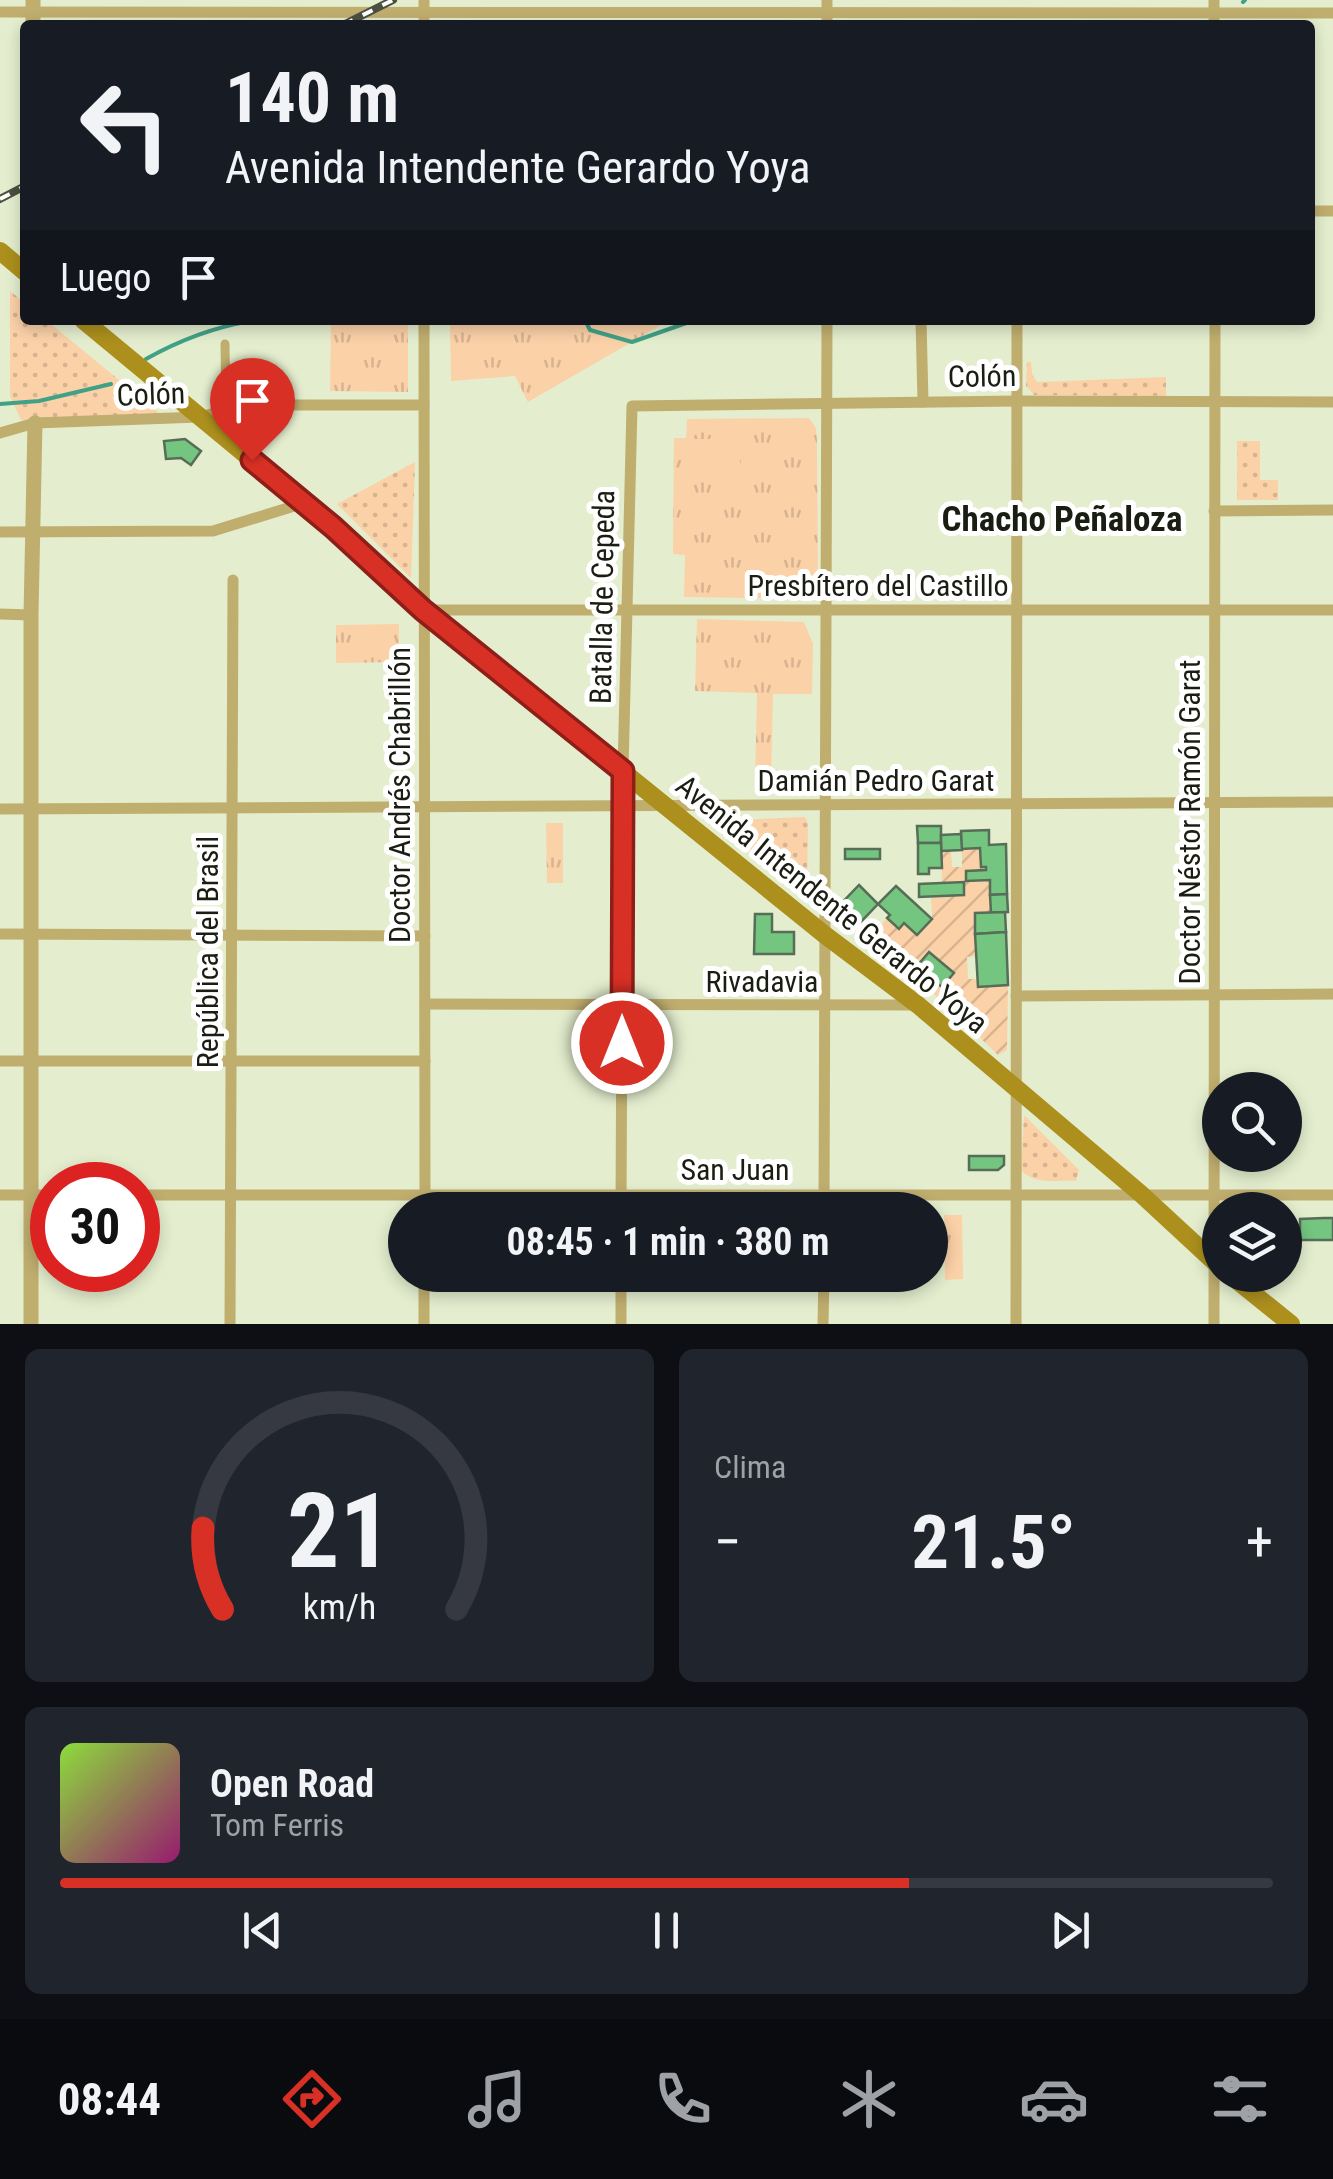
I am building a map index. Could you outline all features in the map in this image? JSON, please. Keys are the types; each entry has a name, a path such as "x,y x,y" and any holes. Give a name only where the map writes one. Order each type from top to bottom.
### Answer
{"main road":[{"path":"0,251 20,268"},
{"name":"Avenida Intendente Gerardo Yoya","path":"89,325 304,503 423,610 825,935 918,1005 1202,1250"},
{"path":"1251,1292 1291,1324"}],"street":[{"path":"339,12 360,0"},
{"path":"0,12 227,6 424,12 617,6 632,19 827,12 944,19 1016,6 1333,13"},
{"name":"Doctor Andrés Chabrillón","path":"424,325 425,1192"},
{"path":"824,1192 827,325"},
{"path":"921,325 924,402"},
{"path":"1016,1324 1018,325"},
{"name":"Doctor Néstor Ramón Garat","path":"1214,1192 1215,325"},
{"path":"225,344 226,410"},
{"name":"Colón","path":"632,406 1017,400 1333,402"},
{"name":"Colón","path":"0,432 34,423 200,417 245,405 424,405"},
{"name":"Batalla de Cepeda","path":"621,1192 622,806 632,406"},
{"path":"32,1162 34,423"},
{"path":"0,532 213,532 304,503"},
{"path":"1214,511 1333,510"},
{"name":"República del Brasil","path":"230,1324 233,580"},
{"name":"Presbítero del Castillo","path":"423,610 1333,610"},
{"path":"0,614 31,615"},
{"name":"Damián Pedro Garat","path":"0,809 1333,802"},
{"path":"0,934 425,936"},
{"path":"1016,996 1333,994"},
{"name":"Rivadavia","path":"425,1004 918,1005"},
{"path":"0,1061 425,1061"},
{"name":"San Juan","path":"160,1195 388,1194"},
{"name":"San Juan","path":"948,1194 1202,1194"},
{"path":"0,1195 30,1195"},
{"name":"San Juan","path":"1302,1195 1333,1196"},
{"path":"32,1292 32,1324"},
{"path":"424,1292 424,1324"},
{"path":"620,1324 621,1292"},
{"path":"823,1324 824,1292"},
{"name":"Doctor Néstor Ramón Garat","path":"1214,1324 1216,1292"}],"green space":[{"path":"10,291 20,299 20,325 52,325 164,417 21,420 10,396"},
{"path":"331,325 408,325 408,392 330,391"},
{"path":"450,325 661,325 528,402 515,376 451,381"},
{"path":"1027,362 1031,362 1037,382 1166,377 1166,396 1034,395 1026,386"},
{"path":"809,418 816,428 817,441 818,578 814,592 801,599 684,597 685,555 673,554 674,438 686,438 687,419"},
{"path":"687,439 740,439 740,477 686,476"},
{"path":"1237,441 1260,441 1260,480 1278,480 1278,500 1237,500"},
{"path":"415,462 411,578 337,504"},
{"path":"697,619 804,622 813,644 812,694 773,694 771,783 755,783 757,693 695,691"},
{"path":"399,624 399,662 336,663 336,625"},
{"path":"805,817 807,889 799,895 712,821"},
{"path":"546,823 563,823 563,883 547,883"},
{"path":"980,848 981,867 986,870 967,881 990,880 991,913 975,914 976,956 967,957 968,979 977,979 978,987 1008,985 1007,1050 998,1055 869,939 887,918 904,923 917,934 932,919 931,896 964,894 963,882 942,883 941,851 951,851 952,867 962,867 962,850"},
{"path":"1024,1115 1079,1170 1076,1181 1039,1180 1021,1170"},
{"path":"948,1215 962,1215 963,1279 948,1280"}],"building":[{"path":"185,439 201,451 191,465 181,458 166,459 164,441"},
{"path":"917,826 941,826 941,843 918,843"},
{"path":"989,830 989,845 1006,844 1007,894 990,895 990,880 966,881 966,871 986,867 981,867 980,848 961,849 961,831"},
{"path":"961,834 962,850 941,851 941,835"},
{"path":"918,843 941,843 942,868 929,868 929,874 918,874"},
{"path":"845,849 880,849 880,859 845,859"},
{"path":"964,882 964,895 919,897 919,884"},
{"path":"859,885 878,904 855,928 836,909"},
{"path":"896,886 932,919 917,935 904,923 899,929 878,904"},
{"path":"1007,894 1008,912 991,913 990,895"},
{"path":"1005,912 1006,932 975,934 975,913"},
{"path":"755,914 772,914 772,932 794,932 794,954 754,954"},
{"path":"1006,932 1008,985 978,987 975,934"},
{"path":"929,952 954,973 942,987 917,966"},
{"path":"969,1156 1004,1156 1004,1165 998,1170 969,1170"},
{"path":"1333,1218 1333,1240 1302,1240 1302,1219"}],"waterway":[{"path":"146,359 171,346 234,325"},
{"path":"588,325 590,330 632,342 681,325"},
{"path":"0,404 39,401 111,384"}],"railway":[{"path":"353,20 393,0"},
{"path":"0,199 20,189"}],"district":[{"name":"Chacho Peñaloza","path":"1062,519"}],"route":[{"path":"252,460 333,527 423,610 623,771 622,1043"}]}
